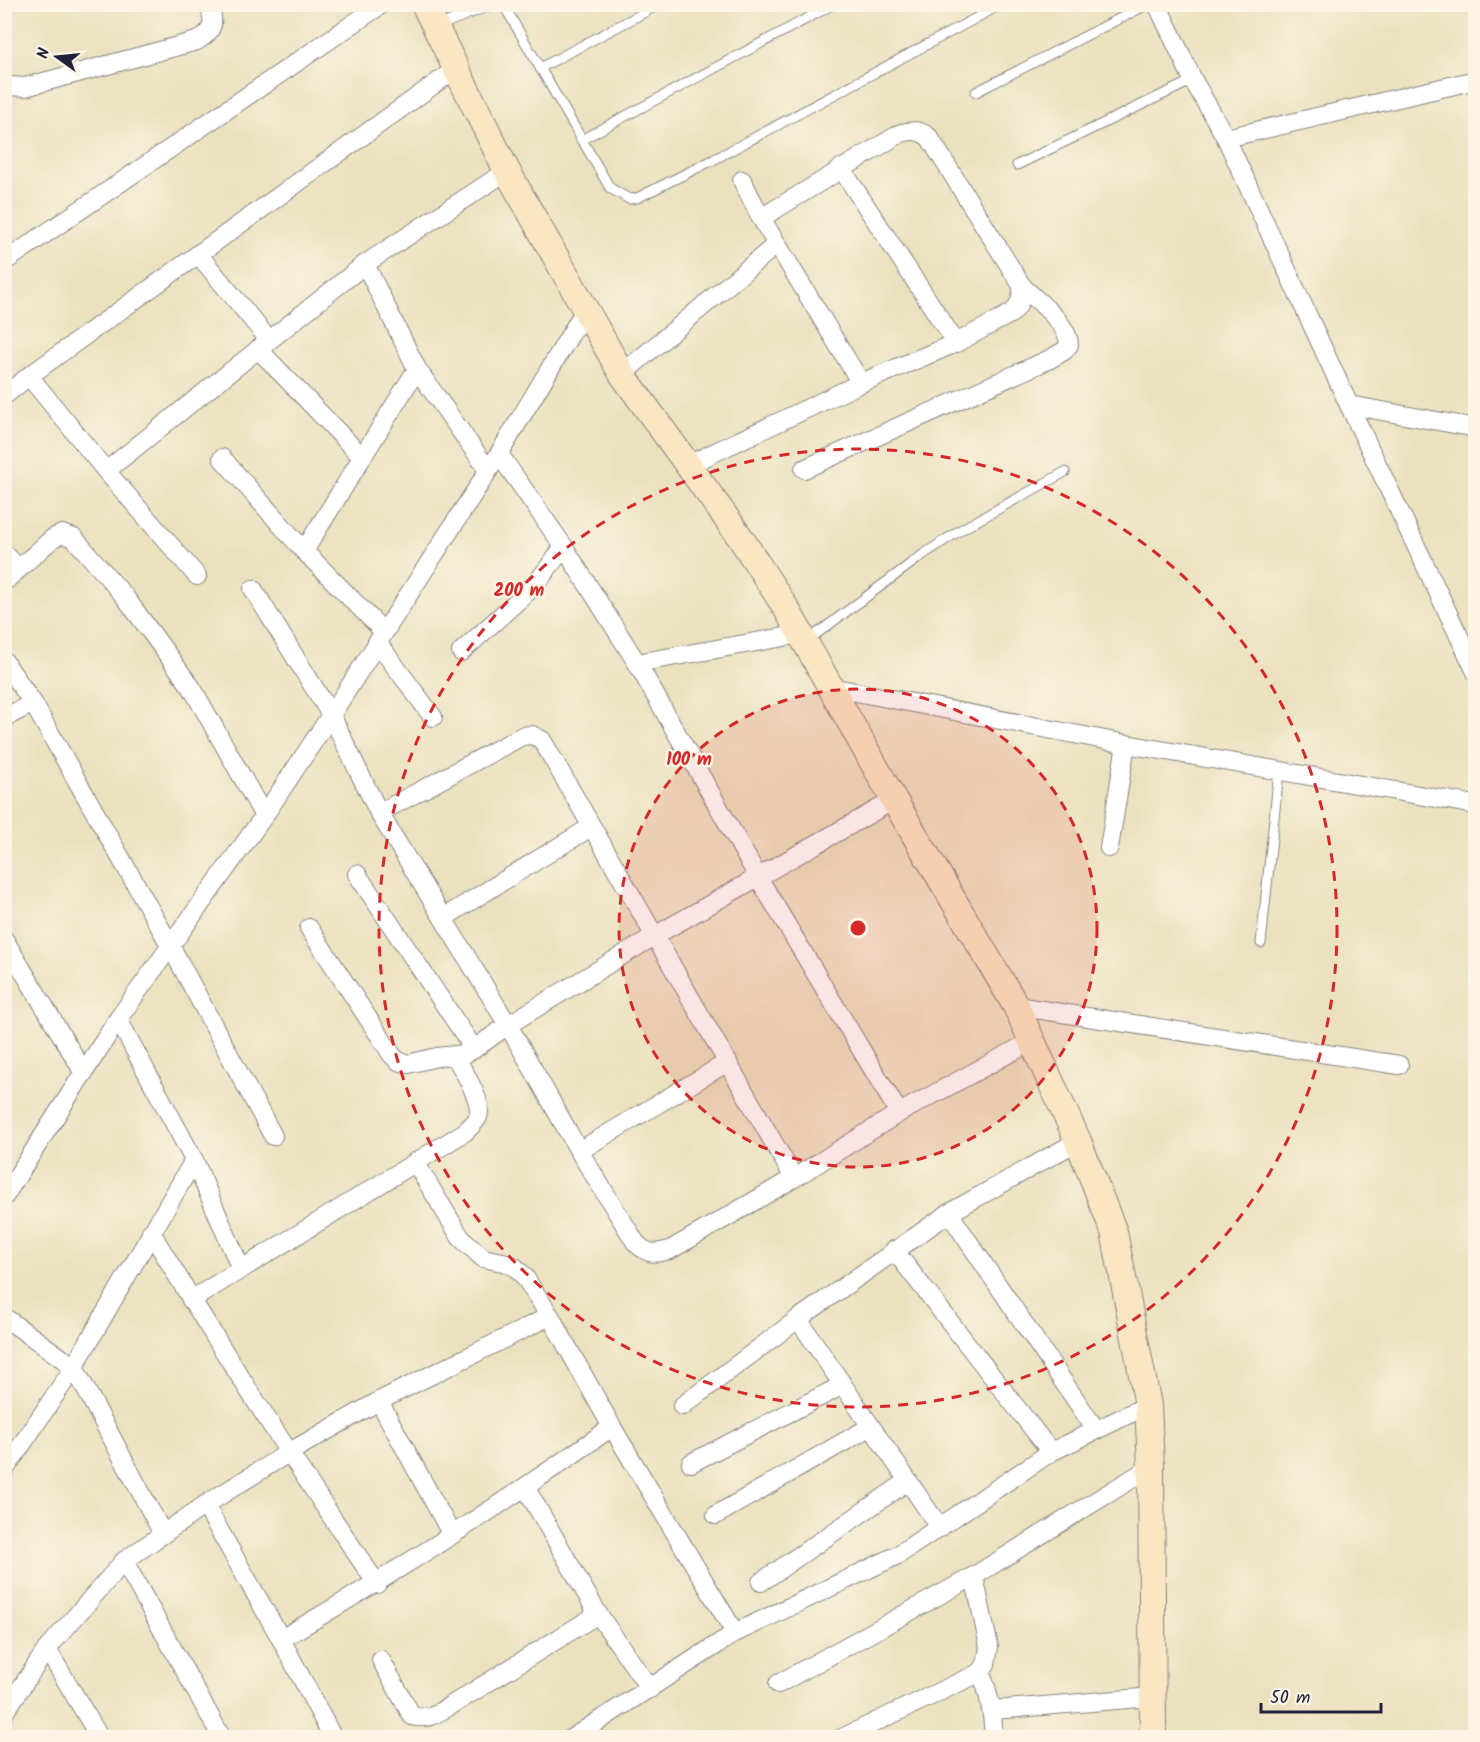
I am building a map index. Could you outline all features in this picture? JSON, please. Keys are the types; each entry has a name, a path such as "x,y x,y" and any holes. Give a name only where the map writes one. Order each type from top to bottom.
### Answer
{"street":[{"path":"4,83 10,86 25,87 197,42 208,34 214,19 209,4"},
{"path":"7,255 382,4"},
{"path":"1157,4 1193,80 1227,138 1349,405 1476,672"},
{"path":"430,16 507,171 622,374 740,537 803,638 894,800 1016,1006 1078,1141 1114,1232 1148,1406 1151,1467 1154,1737"},
{"path":"4,396 457,69"},
{"path":"1227,138 1476,80"},
{"path":"761,218 901,133 912,130 921,132 929,137 1022,286 1063,327 1069,338 1069,345 1064,351 1050,359 804,469"},
{"path":"841,168 956,343"},
{"path":"106,471 365,264 507,171"},
{"path":"742,180 761,218 861,383"},
{"path":"622,374 777,244"},
{"path":"198,254 263,345 362,457"},
{"path":"365,264 417,369 488,470"},
{"path":"688,465 861,383 956,343 1012,313 1022,298 1022,286"},
{"path":"4,1197 118,1019 264,816 331,715 499,453 585,310"},
{"path":"304,551 417,369"},
{"path":"29,376 106,471 197,576"},
{"path":"1349,405 1476,428"},
{"path":"499,453 564,547 638,663 758,877 899,1113"},
{"path":"222,458 381,637 433,717"},
{"path":"4,582 53,538 62,534 74,538 125,597 192,688 264,816"},
{"path":"461,652 535,585 564,547"},
{"path":"4,553 19,569"},
{"path":"253,589 331,715 379,813 508,1025 579,1151 636,1243 645,1251 656,1253 670,1250 794,1178 899,1113 1032,1041"},
{"path":"638,663 803,638"},
{"path":"4,661 33,703 170,945 273,1136"},
{"path":"830,687 1126,744 1476,805"},
{"path":"4,718 33,703"},
{"path":"379,813 522,736 532,735 542,740 550,750 591,827 656,935 794,1178"},
{"path":"1109,848 1126,744"},
{"path":"309,928 392,1055 408,1064 437,1057 455,1056 474,1049 508,1025 656,935 894,800"},
{"path":"443,918 591,827"},
{"path":"357,874 474,1049"},
{"path":"4,939 84,1073"},
{"path":"1016,1006 1400,1065"},
{"path":"118,1019 194,1160 241,1269"},
{"path":"191,1300 465,1132 478,1118 479,1107 455,1056"},
{"path":"579,1151 728,1062"},
{"path":"682,1406 798,1319 949,1213 1078,1141"},
{"path":"4,1472 74,1367 194,1160"},
{"path":"415,1162 461,1238 483,1258 515,1267 524,1276 550,1316 612,1427 735,1633"},
{"path":"949,1213 1096,1430"},
{"path":"151,1232 191,1300 288,1453 377,1584"},
{"path":"894,1250 1051,1452"},
{"path":"4,1713 47,1649 124,1561 205,1505 288,1453 379,1401 550,1316"},
{"path":"4,1317 74,1367 163,1534"},
{"path":"798,1319 940,1528"},
{"path":"691,1463 843,1385"},
{"path":"379,1401 452,1535"},
{"path":"576,1736 735,1633 898,1555 1051,1452 1148,1406"},
{"path":"716,1515 870,1426"},
{"path":"281,1639 377,1584 526,1488 612,1427"},
{"path":"778,1684 974,1576 1151,1467"},
{"path":"761,1582 908,1481"},
{"path":"526,1488 598,1614 650,1689"},
{"path":"205,1505 281,1639 333,1737"},
{"path":"124,1561 222,1737"},
{"path":"842,1737 981,1672 986,1664 989,1647 974,1576"},
{"path":"381,1660 412,1716 422,1718 434,1716 598,1614"},
{"path":"47,1649 100,1737"},
{"path":"981,1672 993,1710 994,1737"},
{"path":"993,1710 1153,1697"}],"lane":[{"path":"430,16 494,4"},
{"path":"504,4 610,188 629,199 637,198 713,160 1002,4"},
{"path":"540,68 660,4"},
{"path":"581,140 834,4"},
{"path":"976,92 1148,4"},
{"path":"1017,165 1193,80"},
{"path":"803,638 962,530 1065,472"},
{"path":"1261,943 1279,771"}]}
